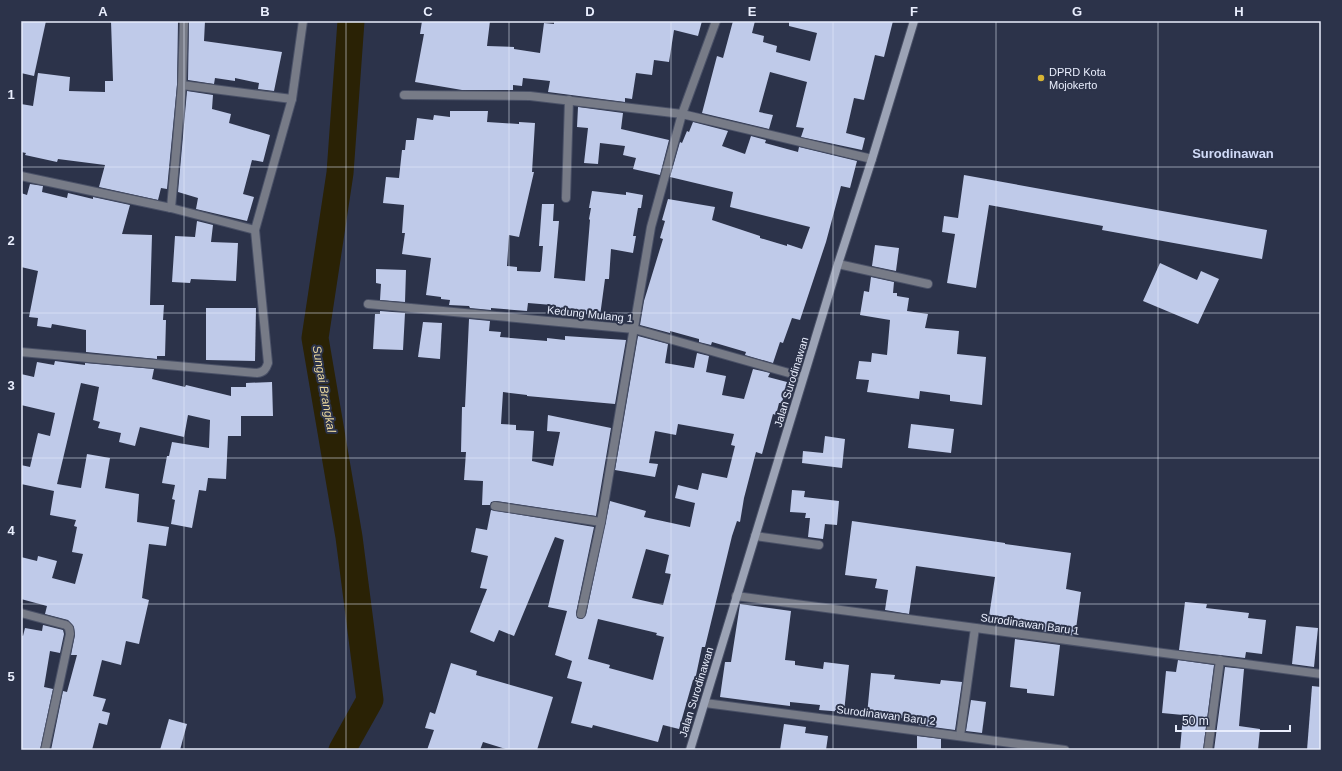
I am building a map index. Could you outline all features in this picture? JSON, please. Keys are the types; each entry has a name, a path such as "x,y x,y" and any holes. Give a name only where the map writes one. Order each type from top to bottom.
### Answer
{"main road":[{"name":"Jalan Surodinawan","path":"690,750 803,377 914,21"}],"street":[{"path":"171,208 182,85 184,21"},
{"path":"21,352 257,373 263,372 267,368 268,363 255,230 292,99 303,21"},
{"path":"581,614 601,522 650,227 682,114 716,21"},
{"path":"182,85 292,99"},
{"path":"404,95 530,96 682,114 872,159"},
{"path":"566,198 569,100"},
{"path":"21,176 171,208 255,230"},
{"path":"838,264 928,284"},
{"name":"Kedung Mulang 1","path":"368,304 634,329 803,377"},
{"path":"495,506 601,522"},
{"path":"755,536 819,545"},
{"name":"Surodinawan Baru 1","path":"736,596 1321,674"},
{"path":"21,613 66,625 69,628 70,634 45,750"},
{"path":"960,736 975,628"},
{"path":"1208,750 1220,660"},
{"name":"Surodinawan Baru 2","path":"705,703 1065,750"}],"building":[{"path":"21,21 46,21 34,76 21,73"},
{"path":"111,21 178,21 177,85 167,189 161,188 158,200 99,187 105,165 58,159 57,162 25,155 26,153 21,152 21,104 33,106 38,73 70,77 69,91 105,92 105,81 113,81"},
{"path":"189,21 205,21 204,41 282,52 274,91 258,89 259,83 235,78 235,81 215,78 214,84 188,80"},
{"path":"422,21 490,21 487,46 514,47 514,49 540,53 544,23 554,24 554,21 702,21 698,36 674,30 669,62 654,60 652,75 636,73 632,99 625,98 625,102 548,92 550,81 523,78 522,86 513,85 513,90 462,90 415,82 424,34 420,34"},
{"path":"733,21 755,21 752,33 764,36 763,42 777,46 776,52 810,61 817,33 789,26 789,21 893,21 884,57 875,55 864,100 854,98 846,133 865,138 862,150 801,137 804,128 796,127 807,82 770,72 759,112 773,115 769,129 702,113 717,56 723,58"},
{"path":"187,91 213,95 212,109 231,114 229,123 270,135 263,162 252,160 243,194 254,197 247,221 196,209 198,198 178,192"},
{"path":"578,107 623,113 621,129 669,140 660,175 633,169 636,158 623,155 625,146 600,143 598,164 584,163 588,128 577,127"},
{"path":"450,111 488,111 487,122 519,124 519,122 535,123 532,172 534,172 519,237 509,235 507,266 517,267 517,271 540,272 541,270 543,246 539,246 542,204 554,204 553,221 559,221 554,278 585,281 591,208 589,208 592,191 626,195 626,192 643,195 641,208 638,208 633,236 636,236 633,253 611,249 609,279 605,279 600,316 552,310 552,305 528,303 527,311 470,308 469,306 449,305 450,300 426,295 431,258 402,254 405,233 402,233 404,205 383,203 386,177 399,178 402,150 405,150 406,140 414,140 417,118 433,120 434,115 450,117"},
{"path":"693,122 728,131 722,146 745,154 751,136 766,140 765,143 798,152 799,147 857,161 850,188 841,186 826,242 800,320 792,318 783,343 780,342 773,363 745,355 746,352 712,342 711,345 699,342 699,339 640,325 644,301 663,239 660,238 665,221 662,220 668,199 715,207 712,220 760,236 760,238 802,249 810,227 730,207 733,192 670,177 680,142 682,143"},
{"path":"964,175 1267,230 1262,259 1102,230 1103,226 989,205 976,288 947,283 955,234 942,232 944,216 958,218"},
{"path":"30,184 43,186 42,192 67,198 68,193 130,205 122,234 152,235 150,305 164,305 163,320 166,320 165,356 157,356 157,359 86,352 86,330 52,324 51,328 37,326 38,318 29,317 38,271 21,267 21,193 27,195"},
{"path":"197,221 213,225 211,242 238,243 236,281 191,279 190,283 172,282 175,236 195,237"},
{"path":"875,245 899,248 896,271 872,266"},
{"path":"1160,263 1197,280 1201,271 1219,279 1198,324 1143,301"},
{"path":"376,269 406,270 405,302 380,300 381,284 376,283"},
{"path":"871,277 894,282 893,293 897,293 897,296 909,298 907,311 928,314 925,328 959,331 957,354 986,357 982,405 950,401 950,395 920,391 919,399 867,392 869,380 856,379 859,361 871,362 872,353 887,355 890,320 860,315 864,291 869,292"},
{"path":"206,308 256,308 255,361 206,360"},
{"path":"380,311 405,313 403,350 373,349 375,314 380,314"},
{"path":"469,319 490,321 489,331 501,332 500,337 547,341 547,338 565,340 565,336 626,340 615,404 527,396 503,392 501,424 516,425 516,430 534,431 532,461 553,466 560,432 547,431 548,415 611,428 596,516 496,501 491,502 490,505 482,505 483,481 464,480 466,452 461,452 462,407 465,407"},
{"path":"423,322 442,323 440,359 418,357"},
{"path":"638,336 668,344 665,363 694,368 697,353 709,356 706,372 726,376 722,395 744,399 753,369 770,373 768,377 787,382 782,403 779,403 776,415 773,414 762,454 756,452 744,498 740,522 737,521 732,536 705,647 702,647 695,680 693,680 679,729 663,725 658,742 593,725 592,728 571,723 582,682 567,678 572,661 555,655 567,611 548,607 564,540 555,537 514,636 499,630 494,642 470,632 487,589 480,588 488,556 471,552 476,528 487,530 491,510 594,527 576,613 577,618 582,619 586,615 610,501 646,511 644,517 690,527 695,503 675,498 678,485 698,490 702,473 727,478 735,446 731,445 734,434 678,424 676,435 655,431 649,463 658,464 655,477 615,470","holes":["646,549 669,555 665,573 671,574 663,605 632,598","598,619 657,633 656,635 664,637 653,680 609,668 610,665 588,659"]},
{"path":"55,361 85,365 85,363 154,369 152,379 185,387 186,385 231,396 231,387 246,387 246,383 272,382 273,416 241,416 241,436 228,436 226,479 208,478 206,491 199,490 192,528 171,524 175,500 172,499 175,485 162,483 167,456 169,456 172,442 209,448 210,420 188,415 184,437 140,427 135,446 119,442 121,433 98,428 100,422 93,420 99,387 81,383 57,484 81,488 87,454 110,458 105,488 139,494 137,522 169,527 166,546 149,544 142,598 149,600 139,644 126,641 121,665 102,660 93,696 106,699 102,711 110,713 107,725 99,723 92,750 51,750 63,691 67,692 77,655 71,655 75,635 74,627 68,620 45,614 47,606 21,599 21,557 37,561 38,556 57,561 52,578 75,584 83,554 72,552 77,527 74,526 76,520 50,515 54,491 21,484 21,465 30,467 38,433 50,436 55,413 21,405 21,374 34,377 37,362 54,365"},
{"path":"911,424 954,429 951,453 908,448"},
{"path":"825,436 845,439 842,468 802,463 803,451 823,453"},
{"path":"792,490 805,491 804,497 839,501 837,525 825,524 823,539 808,537 810,518 805,518 806,513 790,512"},
{"path":"852,521 1071,553 1066,589 1081,592 1075,636 988,623 995,577 916,566 909,614 885,610 888,590 875,588 877,579 845,575"},
{"path":"1185,602 1207,604 1206,608 1249,613 1248,618 1266,620 1262,654 1246,652 1245,658 1179,650"},
{"path":"740,604 791,611 785,660 795,661 795,665 823,669 824,662 849,665 844,712 819,710 820,705 790,702 790,706 720,697 725,662 731,662"},
{"path":"43,625 63,630 64,634 60,653 50,651 44,687 53,689 40,750 21,750 21,635 23,636 25,628 42,631"},
{"path":"1296,626 1318,628 1314,667 1292,664"},
{"path":"1015,639 1060,645 1054,696 1027,693 1027,689 1010,687"},
{"path":"1178,660 1214,665 1203,750 1180,750 1183,715 1162,713 1166,671 1176,672"},
{"path":"451,663 477,671 476,675 553,697 537,750 509,750 483,742 480,750 427,750 434,730 425,728 430,712 435,714"},
{"path":"1225,667 1244,669 1239,726 1260,729 1258,750 1214,750"},
{"path":"871,673 895,675 894,679 940,684 941,680 962,682 955,730 918,725 918,721 911,721 911,719 867,715"},
{"path":"1312,686 1321,687 1321,750 1307,750"},
{"path":"971,700 986,702 982,733 966,731"},
{"path":"169,719 187,724 180,750 160,750"},
{"path":"784,724 806,727 805,733 828,736 826,750 780,750"},
{"path":"917,736 941,739 941,750 917,750"}],"waterway":[{"name":"Sungai Brangkal","path":"342,750 370,700 349,537 315,338 340,173 351,21"}],"place":[{"name":"DPRD Kota Mojokerto","path":"1041,78"}],"district":[{"name":"Surodinawan","path":"1233,153"}]}
